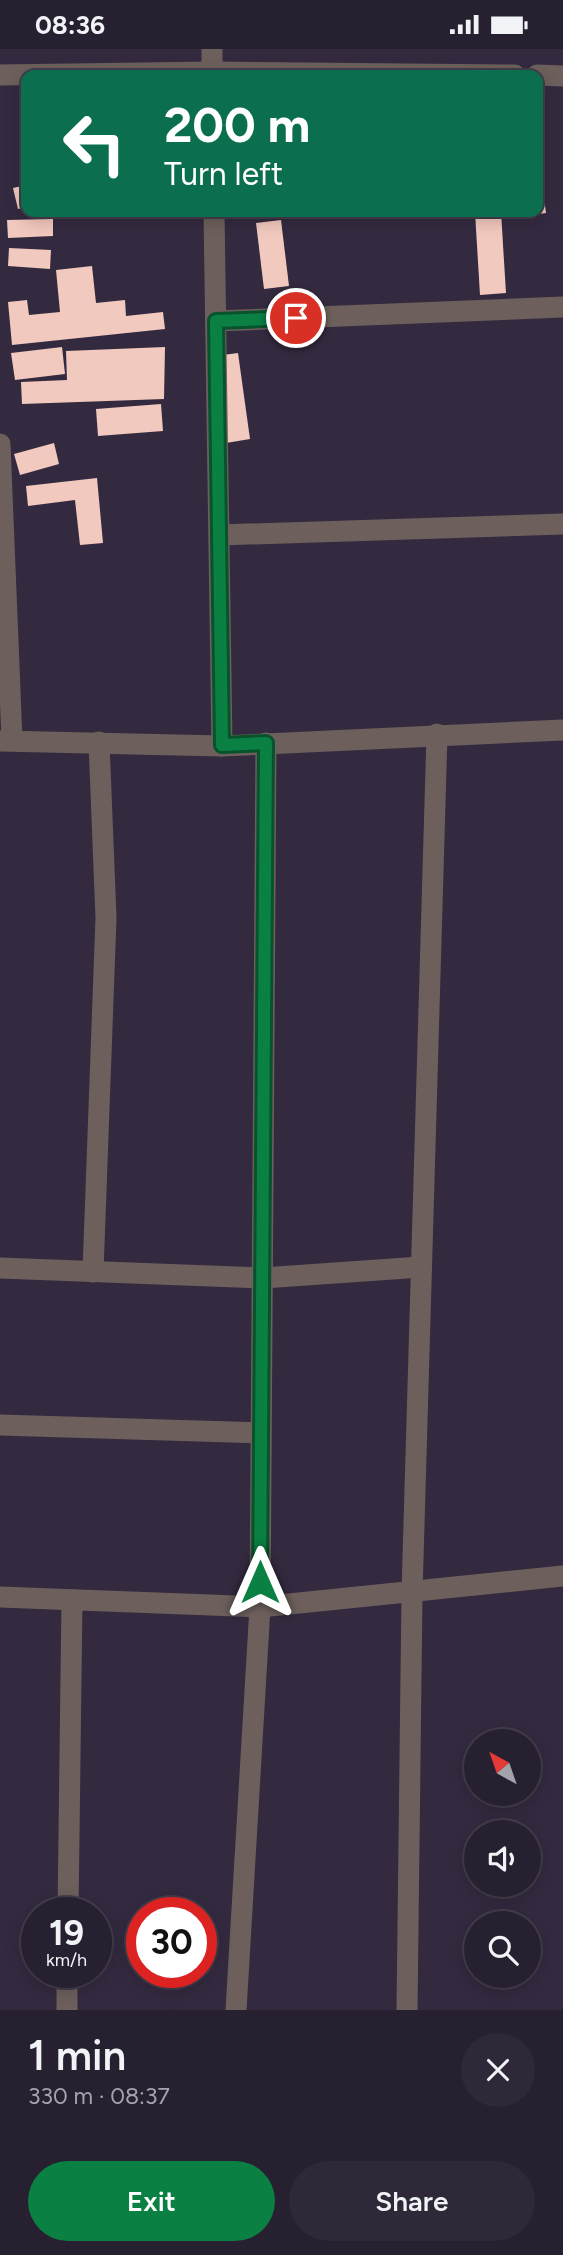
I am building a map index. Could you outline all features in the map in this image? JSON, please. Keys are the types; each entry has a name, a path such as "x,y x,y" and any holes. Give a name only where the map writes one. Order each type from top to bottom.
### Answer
{"street":[{"path":"212,49 212,70"},
{"path":"0,75 21,75"},
{"path":"543,75 563,76"},
{"path":"214,217 222,745"},
{"path":"216,321 563,307"},
{"path":"0,444 6,740 222,745 563,730"},
{"path":"219,535 563,524"},
{"path":"407,2010 412,1593 437,734"},
{"path":"93,1272 106,918 99,742"},
{"path":"236,2010 260,1607 266,743"},
{"path":"0,1268 263,1278 421,1267"},
{"path":"0,1425 261,1433"},
{"path":"0,1597 260,1607 563,1576"},
{"path":"68,1897 72,1600"},
{"path":"66,2010 67,1988"}],"building":[{"path":"21,186 21,208 18,209 13,188"},
{"path":"543,191 546,213 543,213"},
{"path":"475,217 501,217 506,293 480,295"},
{"path":"53,219 53,236 8,238 7,220"},
{"path":"281,220 289,286 264,289 256,223"},
{"path":"9,248 51,250 50,269 8,266"},
{"path":"92,266 96,303 125,300 126,316 163,312 165,329 12,345 8,302 27,300 29,315 60,312 56,270"},
{"path":"62,347 65,374 15,380 11,353"},
{"path":"165,347 164,399 22,404 21,382 67,380 66,351"},
{"path":"238,353 250,439 226,443 215,356"},
{"path":"161,404 163,431 98,436 96,409"},
{"path":"54,443 59,464 20,475 14,454"},
{"path":"97,478 103,543 80,545 75,500 28,506 26,486"}],"route":[{"path":"260,1582 266,743 222,745 216,321 296,318"}]}
